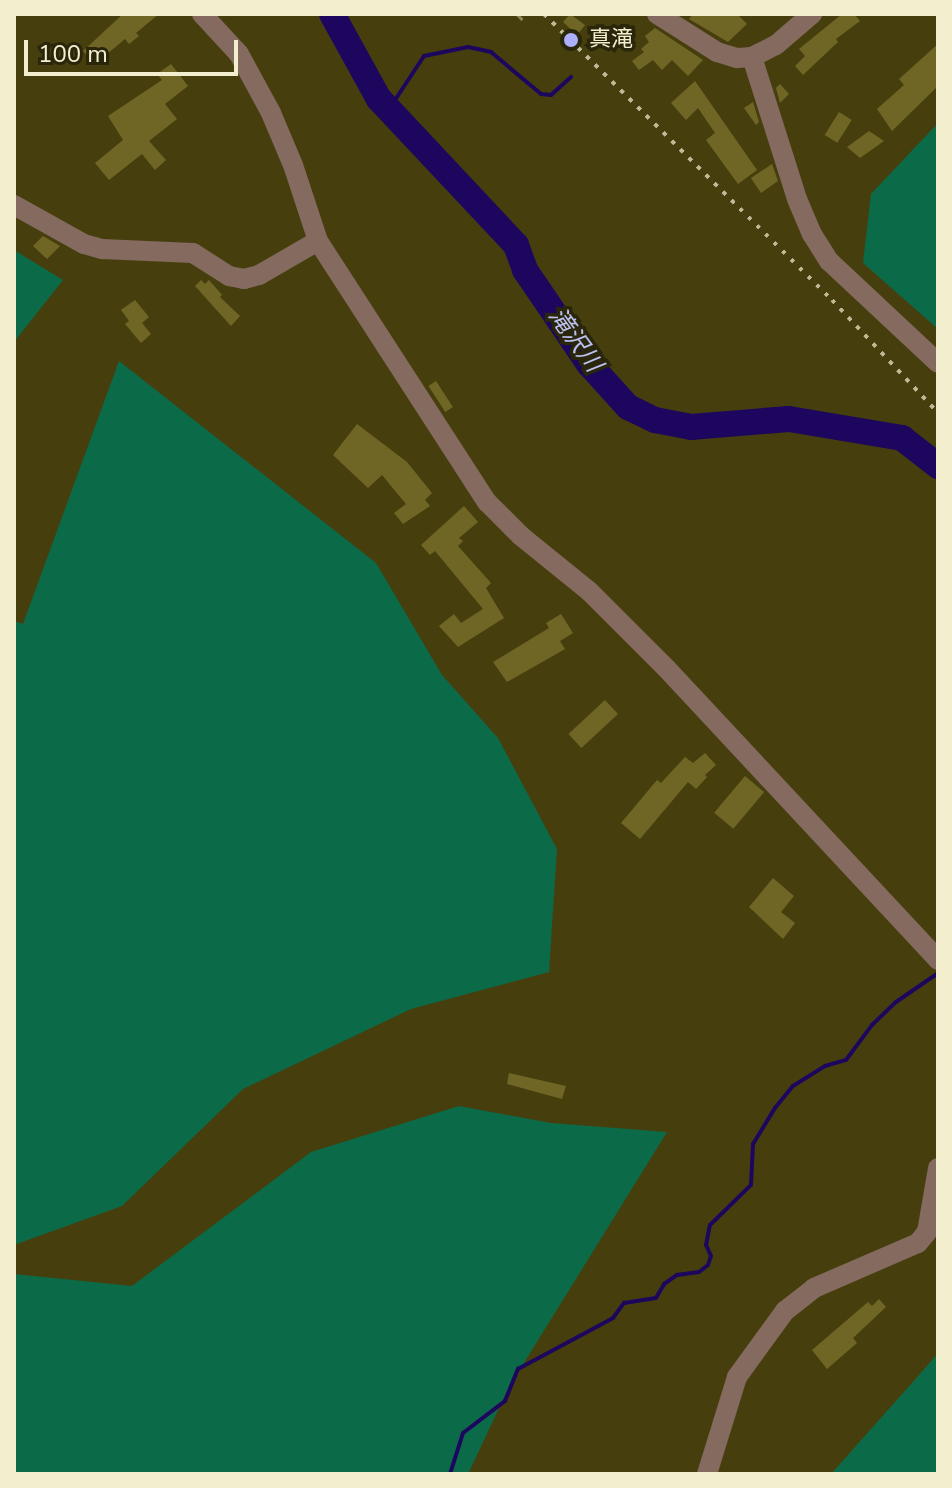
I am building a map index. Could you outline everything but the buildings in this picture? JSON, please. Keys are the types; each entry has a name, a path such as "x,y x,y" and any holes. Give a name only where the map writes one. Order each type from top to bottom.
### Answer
{"street":[{"path":"202,14 239,54 271,113 293,165 318,241 487,502 521,536 589,591 667,669 938,960"},
{"path":"657,14 728,57 752,57 776,45 812,14"},
{"path":"752,57 797,199 812,234 829,261 938,363"},
{"path":"14,205 57,232 84,244 102,249 193,253 229,276 244,279 259,275 318,241"},
{"path":"708,1473 737,1377 785,1311 814,1288 918,1243 927,1232 938,1168"}],"path":[{"path":"517,14 524,21"}],"green space":[{"path":"938,123 938,329 863,263 871,194"},
{"path":"14,250 63,280 14,342"},
{"path":"119,361 376,563 442,675 498,738 557,849 549,972 411,1009 243,1089 122,1206 14,1245 14,621 23,624"},
{"path":"459,1106 551,1123 667,1132 509,1387 468,1474 14,1474 14,1274 132,1286 311,1152"},
{"path":"938,1353 938,1474 831,1474 927,1366"}],"waterway":[{"name":"滝沢川","path":"332,14 379,99 516,245 525,270 589,364 628,407 655,420 691,427 789,419 902,438 938,466"},
{"path":"397,119 395,100 424,56 468,47 491,52 541,94 551,95 571,77"},
{"path":"450,1474 463,1433 505,1401 518,1369 613,1318 624,1303 656,1298 664,1284 677,1275 699,1272 708,1265 711,1256 706,1245 710,1225 751,1185 753,1144 775,1108 793,1086 825,1066 846,1060 872,1025 896,1002 938,973"}],"railway":[{"path":"544,14 832,300 938,413"}],"place":[{"name":"真滝","path":"571,40"}]}
